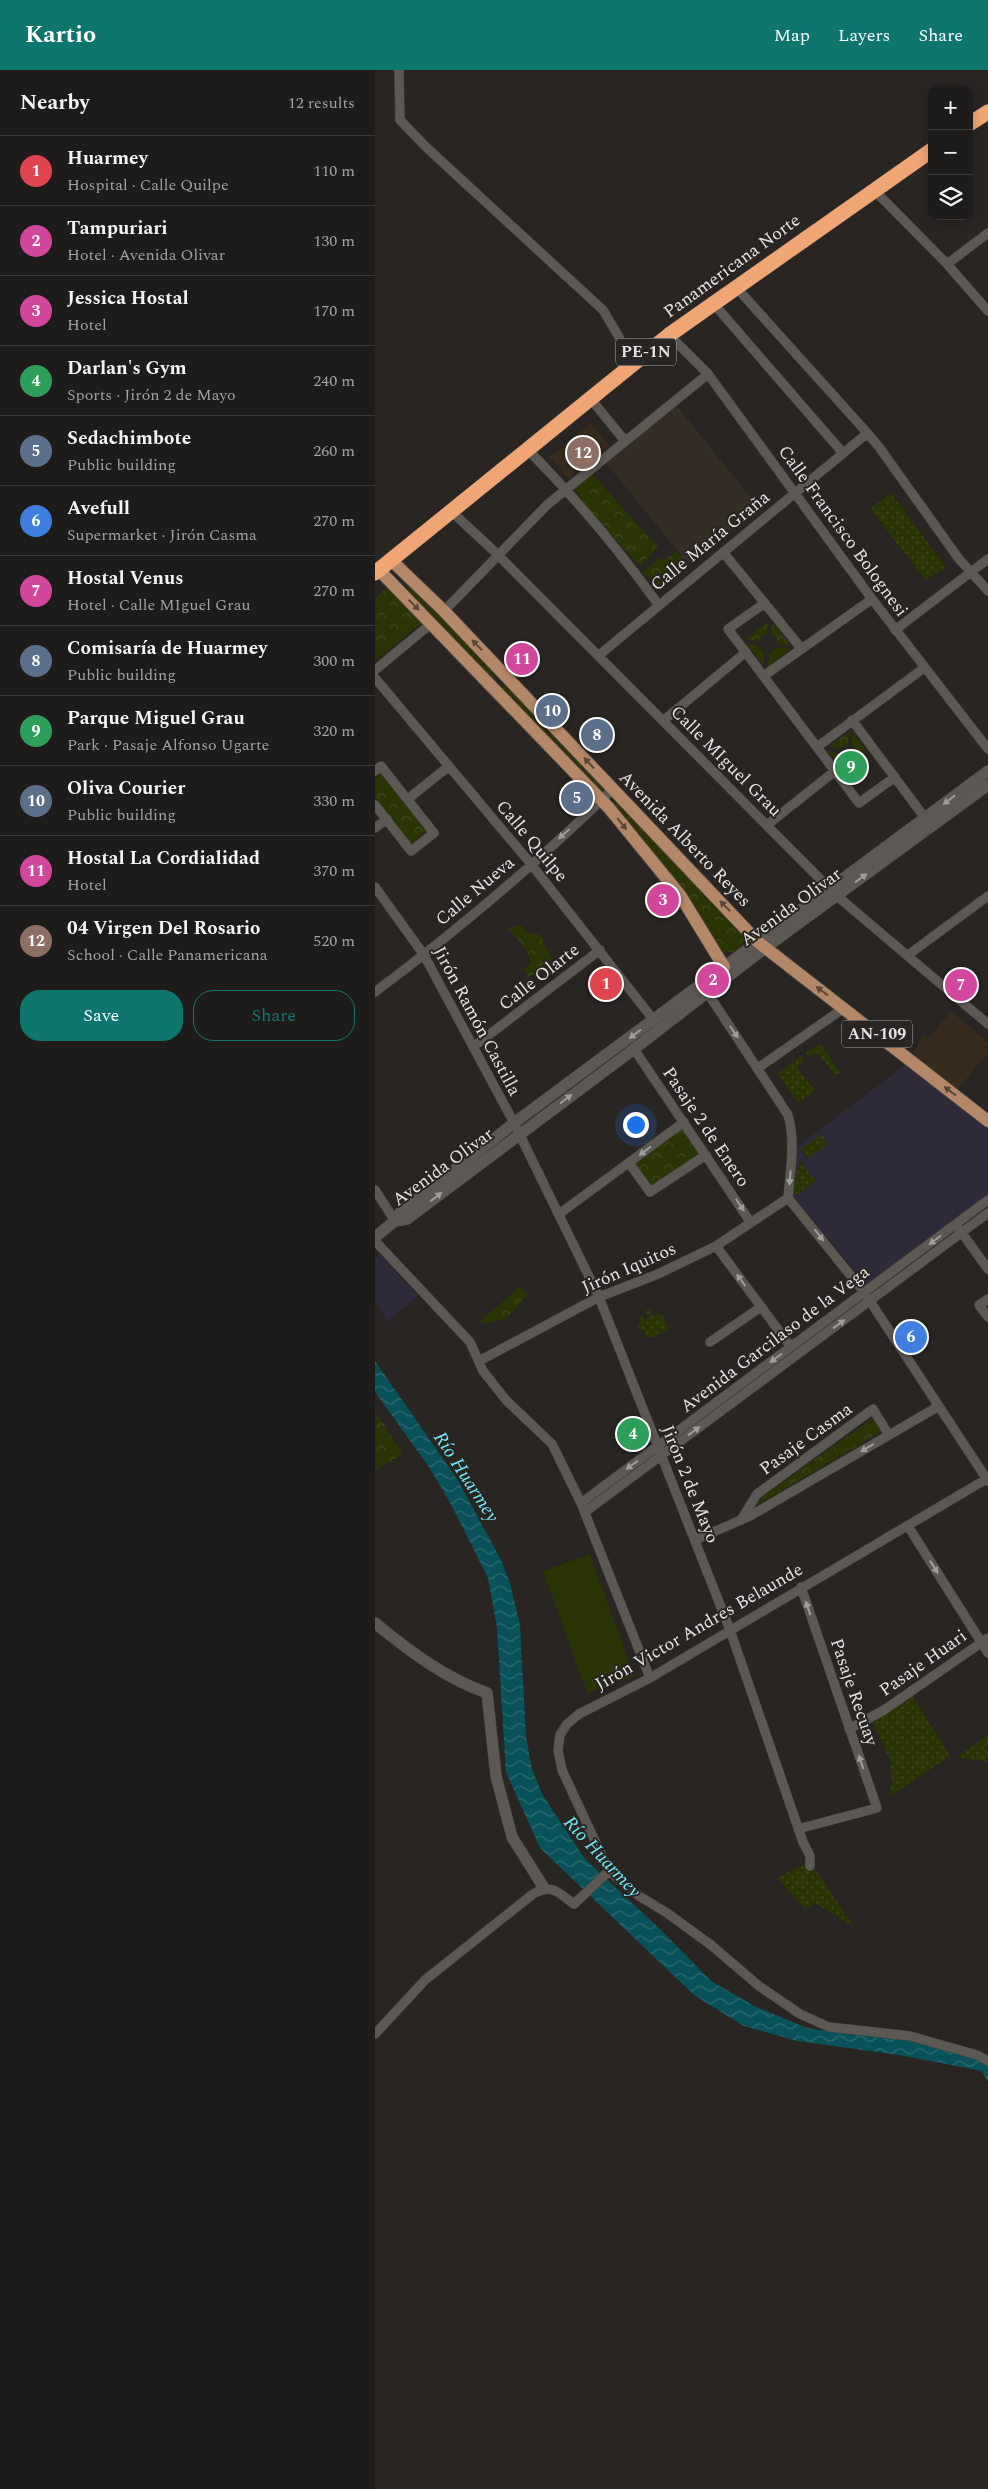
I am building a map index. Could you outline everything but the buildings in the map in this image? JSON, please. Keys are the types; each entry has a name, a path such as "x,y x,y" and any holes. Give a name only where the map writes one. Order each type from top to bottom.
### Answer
{"highway":[{"path":"973,121 988,112"},
{"name":"Panamericana Norte","path":"377,572 669,335 735,286 928,153"}],"main road":[{"name":"Avenida Alberto Reyes","path":"391,560 505,674 761,945"},
{"name":"Avenida Alberto Reyes","path":"377,572 432,623 601,800 680,895 725,968"},
{"path":"492,686 505,674"},
{"name":"AN-109","path":"761,945 845,1008 988,1121"}],"street":[{"path":"399,70 401,120 426,147 603,310 619,337 630,366"},
{"path":"873,189 947,264 988,312"},
{"path":"947,264 988,233"},
{"path":"735,286 870,436 946,541 988,591"},
{"path":"713,303 843,453"},
{"name":"Calle Francisco Bolognesi","path":"669,335 708,374 895,630 988,749"},
{"path":"444,611 497,554 567,488 708,374"},
{"path":"589,398 625,441"},
{"name":"Calle María Graña","path":"598,656 658,604 796,493 859,439 870,436"},
{"path":"527,450 567,488 636,573 658,604"},
{"name":"Calle MIguel Grau","path":"451,511 497,554 664,720 833,893 988,1024"},
{"path":"723,552 801,648"},
{"path":"895,630 988,559"},
{"path":"765,675 872,599"},
{"path":"765,603 728,629 765,675 859,803 895,777"},
{"path":"375,670 432,623"},
{"path":"664,720 747,652"},
{"path":"817,747 924,668"},
{"name":"Calle Quilpe","path":"375,678 531,864 657,1024"},
{"path":"852,720 928,822"},
{"path":"375,771 381,766 434,833 411,851 375,805"},
{"path":"408,798 449,766"},
{"path":"767,825 835,771"},
{"name":"Avenida Olivar","path":"375,1237 395,1221 407,1219 517,1129 928,822 988,771"},
{"name":"Avenida Olivar","path":"928,822 988,784"},
{"name":"Calle Nueva","path":"375,992 425,955 531,864 613,789"},
{"path":"375,828 387,819"},
{"name":"Jirón Ramón Castilla","path":"375,887 425,955 517,1129"},
{"path":"908,955 988,896"},
{"name":"Avenida Olivar","path":"705,988 725,968 761,945"},
{"name":"Calle Olarte","path":"473,1047 600,950"},
{"path":"705,988 788,1116 793,1132 788,1198 864,1292 987,1479"},
{"path":"758,1068 845,1008"},
{"name":"Avenida Olivar","path":"517,1129 634,1049 657,1024"},
{"name":"Pasaje 2 de Enero","path":"634,1049 751,1223"},
{"path":"559,1214 684,1122"},
{"name":"Jirón 2 de Mayo","path":"517,1129 599,1297 731,1630 798,1829 810,1856 810,1866"},
{"path":"629,1163 650,1192 706,1155"},
{"path":"375,1190 395,1221"},
{"name":"Jirón Iquitos","path":"479,1361 599,1297 657,1274 717,1246 788,1198"},
{"name":"Avenida Garcilaso de la Vega","path":"581,1503 988,1200"},
{"name":"Avenida Garcilaso de la Vega","path":"585,1512 988,1213"},
{"path":"956,1224 988,1269"},
{"path":"375,1241 470,1342 483,1371 506,1400 552,1444 585,1512 650,1678"},
{"path":"717,1246 791,1347"},
{"path":"988,1299 979,1305 988,1317"},
{"path":"710,1342 761,1307"},
{"name":"Pasaje Casma","path":"695,1540 741,1520 939,1406"},
{"name":"Pasaje Casma","path":"741,1520 757,1494 873,1409 889,1435"},
{"name":"Jirón Victor Andres Belaunde","path":"609,1871 562,1770 558,1750 560,1735 567,1724 579,1714 650,1678 801,1587 987,1479"},
{"path":"907,1526 985,1641 988,1653"},
{"name":"Pasaje Recuay","path":"798,1829 877,1808 801,1587"},
{"path":"375,1623 440,1671 466,1686 487,1693 496,1776 512,1837 544,1888"},
{"name":"Pasaje Huari","path":"849,1729 884,1710 985,1641"},
{"path":"375,2034 425,1980 544,1888 553,1889 575,1904 609,1871 639,1896 711,1944 759,1986 800,2014 829,2027 910,2036 977,2055 988,2061"}],"shaded area":[{"path":"677,406 759,508 689,565 606,463"},
{"path":"591,423 609,446 568,479 550,457"},
{"path":"951,1011 988,1042 988,1052 956,1092 925,1066 927,1062 921,1059 920,1062 911,1057 923,1035 929,1038"},
{"path":"910,1061 988,1126 988,1195 867,1285 788,1190 798,1146"},
{"path":"380,1254 418,1296 388,1322 375,1302 375,1257"}],"green space":[{"path":"577,445 589,459 577,469 565,454"},
{"path":"591,473 658,547 640,566 586,507 574,486"},
{"path":"891,493 946,567 926,580 870,509"},
{"path":"676,551 688,566 660,590 643,572 659,557 664,561"},
{"path":"389,586 423,621 375,661 375,598"},
{"path":"413,586 495,673 493,678 486,675 486,671 408,592 406,588"},
{"path":"768,621 767,634 761,636 758,641 746,639"},
{"path":"773,623 790,645 778,644 776,637 771,634"},
{"path":"746,643 757,645 764,654 764,666"},
{"path":"778,647 790,649 768,667 769,654"},
{"path":"505,684 605,788 604,792 600,793 503,693 502,688"},
{"path":"849,732 848,743 839,749 828,747"},
{"path":"853,733 868,754 857,752 851,743"},
{"path":"827,751 838,753 844,761 844,773"},
{"path":"857,756 868,758 847,773 848,762"},
{"path":"381,773 427,829 411,845 375,797 375,778"},
{"path":"616,800 741,927 745,941 736,951 724,953 717,948 612,805 612,801"},
{"path":"520,924 527,933 540,934 552,960 539,967 540,971 529,977 523,970 531,963 526,949 508,929"},
{"path":"820,1043 840,1072 835,1076 817,1052 809,1058 806,1053"},
{"path":"801,1056 805,1061 797,1067 815,1091 798,1103 777,1074"},
{"path":"682,1127 700,1153 652,1187 635,1163"},
{"path":"821,1134 828,1144 807,1159 801,1149"},
{"path":"800,1161 816,1181 797,1196 792,1190"},
{"path":"521,1286 527,1295 512,1313 504,1319 485,1324 479,1322"},
{"path":"650,1308 653,1316 661,1313 669,1330 653,1337 645,1337 645,1331 639,1330 637,1325 641,1322 638,1317 641,1315 644,1320 648,1317 646,1311"},
{"path":"375,1411 403,1454 375,1470"},
{"path":"873,1418 881,1432 755,1506 763,1496"},
{"path":"590,1554 634,1676 587,1693 543,1571"},
{"path":"912,1695 950,1756 889,1797 891,1766 886,1750 872,1722"},
{"path":"988,1735 988,1762 957,1757 961,1754"},
{"path":"810,1861 854,1927 816,1904 805,1909 777,1878"}],"water":[{"name":"Río Huarmey","path":"375,1361 459,1482 501,1560 510,1583 520,1625 526,1737 532,1769 542,1794 585,1859 661,1930 711,1981 754,2006 807,2028 841,2033 898,2037 977,2058 988,2066 988,2082 982,2071 899,2055 797,2041 744,2026 694,1995 540,1848 506,1772 497,1628 488,1578 452,1506 429,1467 375,1392"}],"place":[{"name":"04 Virgen Del Rosario","path":"583,453"},
{"name":"Hostal La Cordialidad","path":"522,659"},
{"name":"Oliva Courier","path":"552,711"},
{"name":"Comisaría de Huarmey","path":"597,735"},
{"name":"Parque Miguel Grau","path":"851,767"},
{"name":"Sedachimbote","path":"577,798"},
{"name":"Jessica Hostal","path":"663,900"},
{"name":"Tampuriari","path":"713,980"},
{"name":"Huarmey","path":"606,984"},
{"name":"Hostal Venus","path":"961,985"},
{"name":"Avefull","path":"911,1337"},
{"name":"Darlan's Gym","path":"633,1434"}]}
